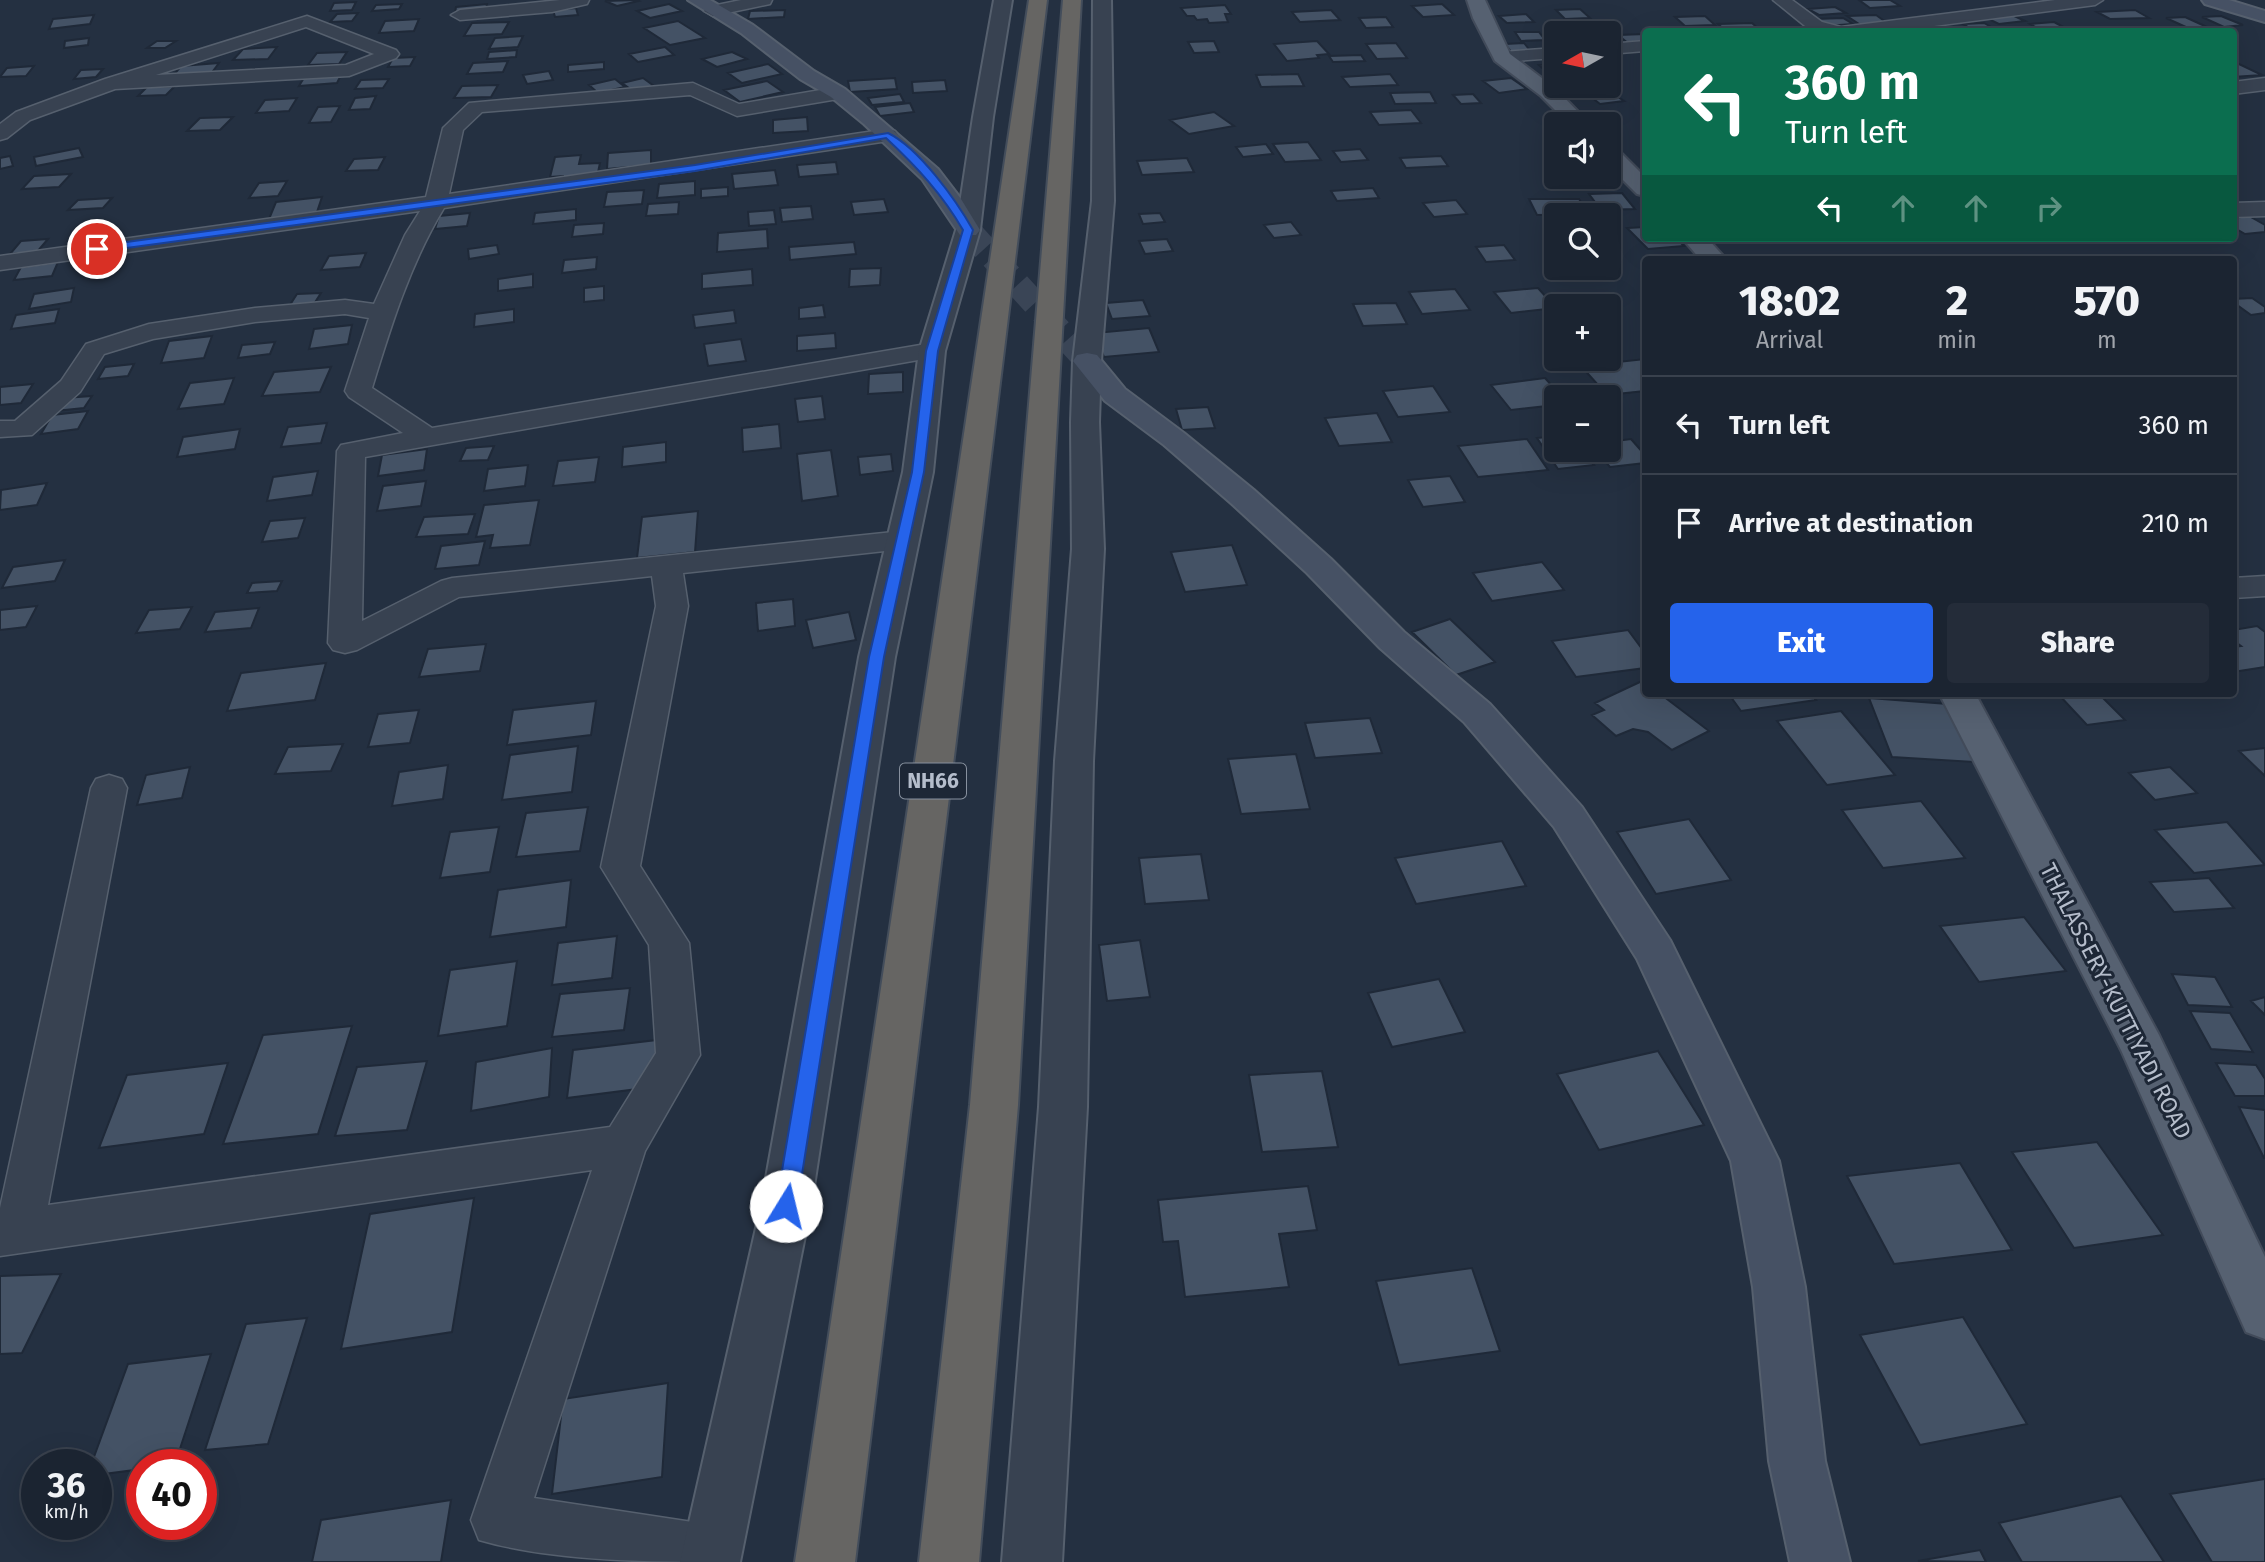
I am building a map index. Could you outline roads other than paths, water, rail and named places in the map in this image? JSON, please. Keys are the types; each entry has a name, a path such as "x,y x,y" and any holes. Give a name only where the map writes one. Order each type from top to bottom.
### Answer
{"highway":[{"name":"NH66","path":"825,1562 1038,0"},
{"path":"948,1562 994,1105 1072,0"}],"main road":[{"path":"1476,0 1502,57 1548,92 1568,112"},
{"path":"2211,0 2265,17"},
{"path":"705,5 747,29 807,75 838,93 888,135 930,174 953,204 968,230"},
{"path":"1621,165 1642,185"},
{"path":"1698,242 1711,256"},
{"path":"1087,361 1115,396 1174,439 1243,497 1319,566 1392,640 1476,713 1568,817 1655,952 1755,1161 1779,1287 1797,1461 1820,1562"},
{"name":"THALASSERY-KUTTIYADI ROAD","path":"1959,697 2143,1048 2265,1314"}],"street":[{"path":"460,15 552,7 581,0"},
{"path":"705,5 764,0"},
{"path":"667,567 672,606 620,867 669,943 678,1055 624,1146 499,1520 711,1557 786,1206 877,657 918,472 932,351 968,230 983,117 1003,0"},
{"path":"1032,1562 1063,1107 1074,761 1088,549 1087,361 1103,201 1102,0"},
{"path":"1782,0 1816,26 1824,28"},
{"path":"1873,28 2095,0"},
{"path":"0,134 23,116 112,83 307,21 324,7"},
{"path":"112,83 349,70 390,54 307,21"},
{"path":"1621,48 1642,46"},
{"path":"1502,57 1544,54"},
{"path":"2237,88 2265,84"},
{"path":"427,438 358,391 383,313 416,235 436,203 453,128 477,107 693,89 737,110 838,93"},
{"path":"0,263 333,215 695,168 888,135"},
{"path":"2237,210 2265,209"},
{"path":"0,429 22,429 71,386 95,349 149,332 255,315 332,308 345,307 383,313"},
{"path":"903,540 452,588 345,643 351,451 932,351"},
{"path":"2237,588 2265,586"},
{"path":"109,788 9,1233 624,1146"}],"tunnel":[{"path":"968,230 1087,361"}]}
